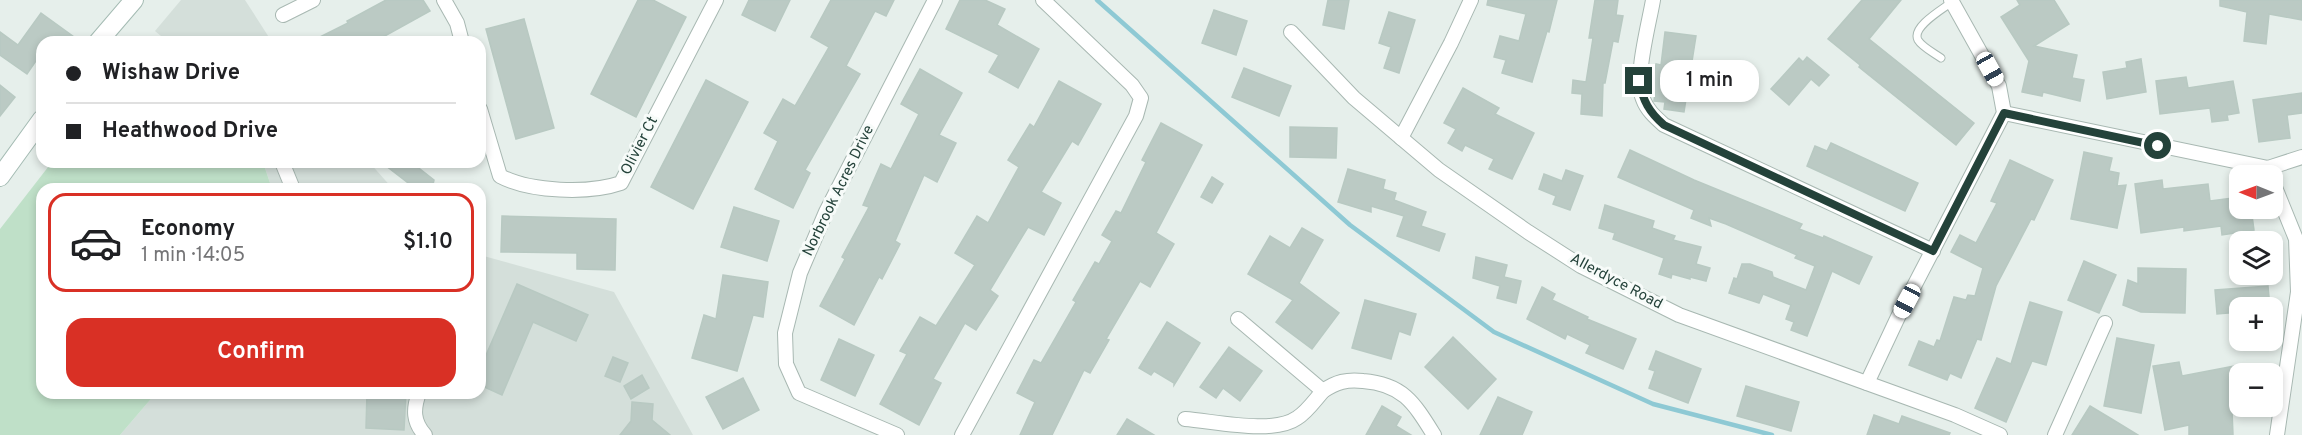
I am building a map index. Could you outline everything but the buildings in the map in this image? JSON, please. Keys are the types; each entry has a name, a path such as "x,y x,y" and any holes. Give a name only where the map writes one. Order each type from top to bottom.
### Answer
{"main road":[{"path":"103,36 134,0"},
{"path":"0,177 36,127"}],"street":[{"path":"283,15 313,0"},
{"path":"444,0 457,23 460,36"},
{"name":"Olivier Ct","path":"486,129 500,176 514,184 589,190 607,188 621,183 716,0"},
{"name":"Norbrook Acres Drive","path":"897,435 799,393 786,364 785,333 800,273 826,212 935,0"},
{"path":"962,435 1136,116 1141,98 1132,85 1042,0"},
{"path":"1401,138 1471,0"},
{"path":"1653,0 1639,81 1642,98 1651,114 1664,125 1933,251"},
{"path":"1867,383 1898,317 2004,113 1999,86 1952,1"},
{"name":"Allerdyce Road","path":"1291,32 1354,98 1439,170 1581,266 1678,315 1955,415 2000,435"},
{"path":"2004,113 2231,165"},
{"path":"2283,167 2302,156"},
{"path":"284,168 291,183"},
{"path":"2277,435 2298,292 2296,239 2283,206"},
{"path":"1238,319 1323,391"},
{"path":"2055,435 2105,323"},
{"path":"1185,419 1260,426 1283,424 1297,418 1323,391 1336,382 1356,380 1393,386 1408,399 1434,435"},
{"path":"418,399 414,416 417,426 425,435"}],"lane":[{"path":"1941,58 1919,42 1916,35 1919,27 1952,1"}],"shaded area":[{"path":"181,0 245,0 268,36 161,36 155,31"},
{"path":"265,168 374,168 388,183 270,183"},
{"path":"486,257 614,292 693,435 120,435 151,399 486,399"}],"green space":[{"path":"47,168 265,168 270,183 36,183 36,399 151,399 120,435 0,435 0,229"}],"waterway":[{"path":"1097,0 1350,225 1494,332 1653,404 1772,435"}],"route":[{"path":"1639,81 1642,98 1651,114 1664,125 1933,251 2004,113 2158,146"}]}
